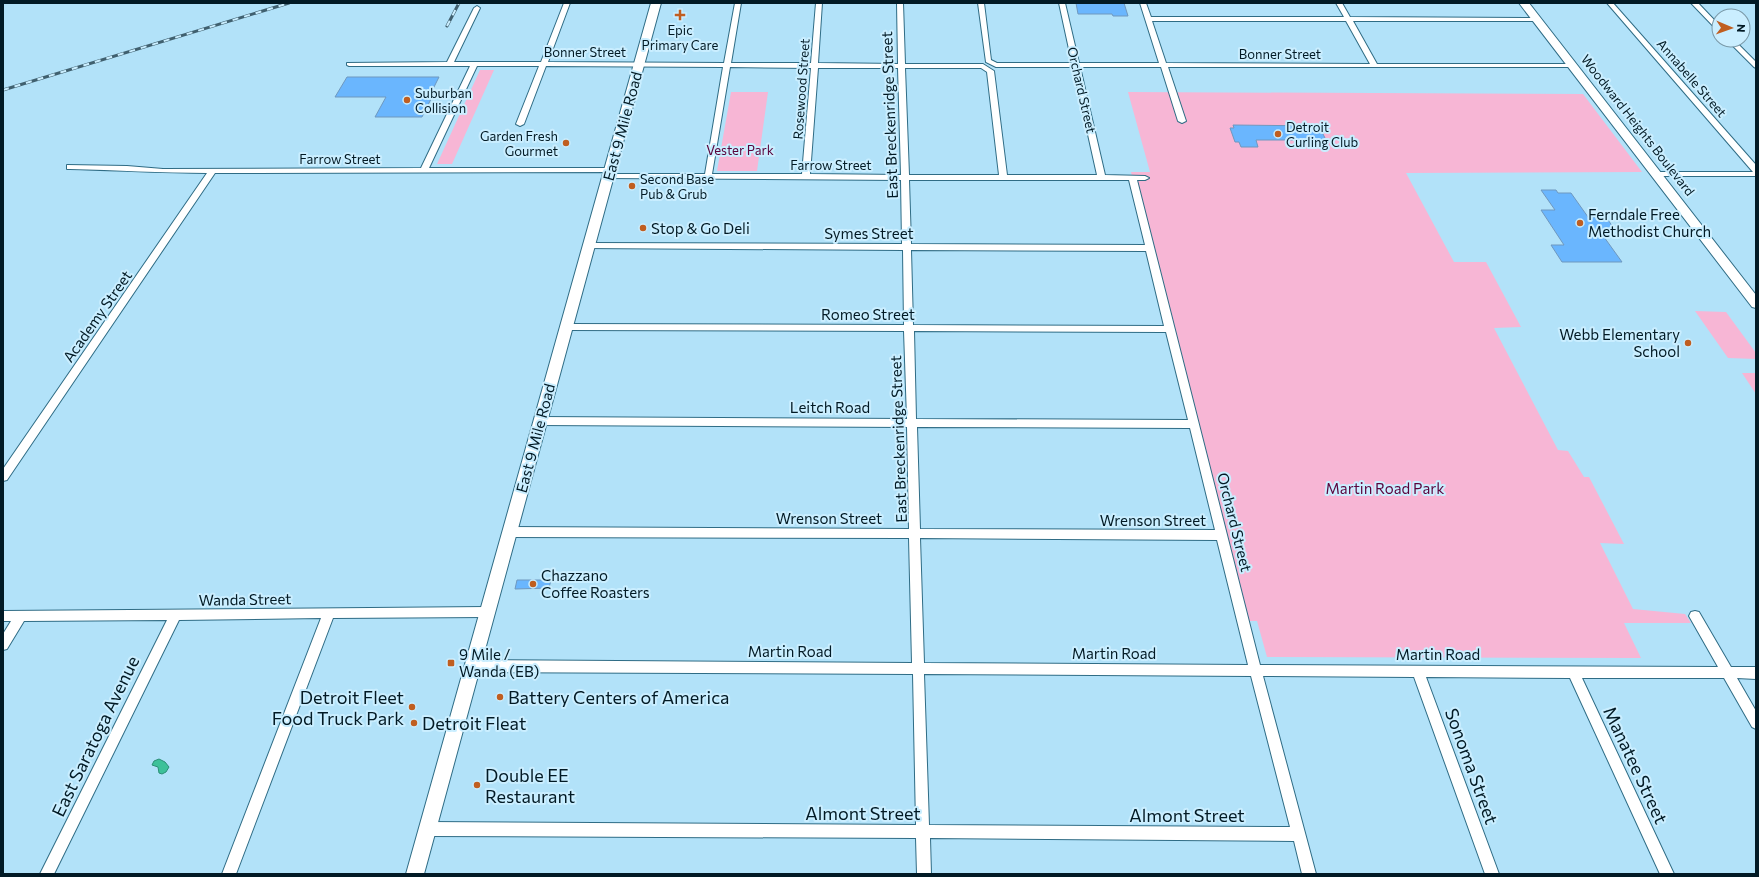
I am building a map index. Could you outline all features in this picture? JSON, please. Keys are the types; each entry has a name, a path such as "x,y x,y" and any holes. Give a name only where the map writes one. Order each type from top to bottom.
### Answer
{"main road":[{"name":"East 9 Mile Road","path":"415,874 486,612 539,421 567,327 588,246 656,3"},
{"name":"Woodward Heights Boulevard","path":"1524,3 1756,304"}],"street":[{"path":"520,124 567,3"},
{"path":"708,176 738,3"},
{"name":"Rosewood Street","path":"806,177 819,3"},
{"name":"East Breckenridge Street","path":"900,3 924,874"},
{"path":"981,3 1003,177"},
{"name":"Orchard Street","path":"1062,3 1102,178"},
{"path":"1143,3 1182,121"},
{"path":"1340,3 1375,66"},
{"name":"Annabelle Street","path":"1610,3 1756,170"},
{"path":"1694,3 1711,21"},
{"path":"449,64 477,8"},
{"path":"1148,19 1536,19"},
{"path":"1738,48 1756,66"},
{"name":"Bonner Street","path":"349,64 1572,66"},
{"path":"424,171 474,64"},
{"name":"Farrow Street","path":"70,167 127,168 162,171 424,171 806,177 1145,178"},
{"name":"Academy Street","path":"3,477 213,170"},
{"path":"1656,174 1756,174"},
{"name":"Orchard Street","path":"1132,178 1221,535 1310,874"},
{"name":"Symes Street","path":"588,246 1150,248"},
{"name":"Romeo Street","path":"567,327 1170,329"},
{"name":"Leitch Road","path":"539,421 1193,424"},
{"name":"Wrenson Street","path":"509,532 1221,535"},
{"name":"Wanda Street","path":"3,616 486,612"},
{"path":"229,874 329,613"},
{"name":"East Saratoga Avenue","path":"47,874 176,614"},
{"path":"3,645 21,615"},
{"path":"1695,616 1756,722"},
{"name":"Martin Road","path":"472,666 1756,672"},
{"name":"Sonoma Street","path":"1418,670 1492,874"},
{"name":"Manatee Street","path":"1573,671 1667,874"},
{"name":"Almont Street","path":"427,829 1299,834"}],"green space":[{"path":"480,70 494,70 452,164 437,164"},
{"name":"Vester Park","path":"731,92 768,92 757,171 717,171"},
{"name":"Martin Road Park","path":"1128,92 1583,94 1642,172 1406,173 1454,262 1486,262 1521,327 1494,328 1558,450 1568,451 1584,477 1589,477 1624,544 1600,543 1633,609 1685,614 1691,623 1624,623 1641,658 1267,657 1257,621 1243,621 1131,172 1150,172"},
{"path":"1695,311 1726,312 1756,353 1756,359 1728,358"},
{"path":"1742,373 1756,373 1756,394"}],"shaded area":[{"path":"159,759 165,762 169,767 166,772 162,774 159,773 158,767 152,765 154,761"}],"building":[{"path":"1076,3 1124,3 1128,16 1113,16 1112,14 1078,14"},
{"name":"Suburban Collision","path":"347,77 439,77 429,97 432,97 422,117 375,117 386,97 335,97"},
{"name":"Detroit Curling Club","path":"1233,125 1319,126 1326,140 1256,140 1258,147 1241,147 1239,142 1235,142 1230,128 1234,128"},
{"name":"Ferndale Free Methodist Church","path":"1541,190 1556,190 1558,193 1571,193 1588,217 1606,217 1615,230 1599,230 1622,262 1562,262 1551,245 1564,245 1541,210 1555,210"},
{"name":"Chazzano Coffee Roasters","path":"517,580 551,580 549,588 515,589"}],"railway":[{"path":"3,90 289,3"},
{"path":"447,26 459,3"}],"place":[{"name":"Epic Primary Care","path":"680,15"},
{"name":"Suburban Collision","path":"407,100"},
{"name":"Detroit Curling Club","path":"1278,134"},
{"name":"Garden Fresh Gourmet","path":"566,143"},
{"name":"Second Base Pub & Grub","path":"632,186"},
{"name":"Ferndale Free Methodist Church","path":"1580,223"},
{"name":"Stop & Go Deli","path":"643,228"},
{"name":"Webb Elementary School","path":"1688,343"},
{"name":"Chazzano Coffee Roasters","path":"533,584"},
{"name":"9 Mile / Wanda (EB)","path":"451,663"},
{"name":"Battery Centers of America","path":"500,697"},
{"name":"Detroit Fleet Food Truck Park","path":"412,707"},
{"name":"Detroit Fleat","path":"414,723"},
{"name":"Double EE Restaurant","path":"477,785"}]}
